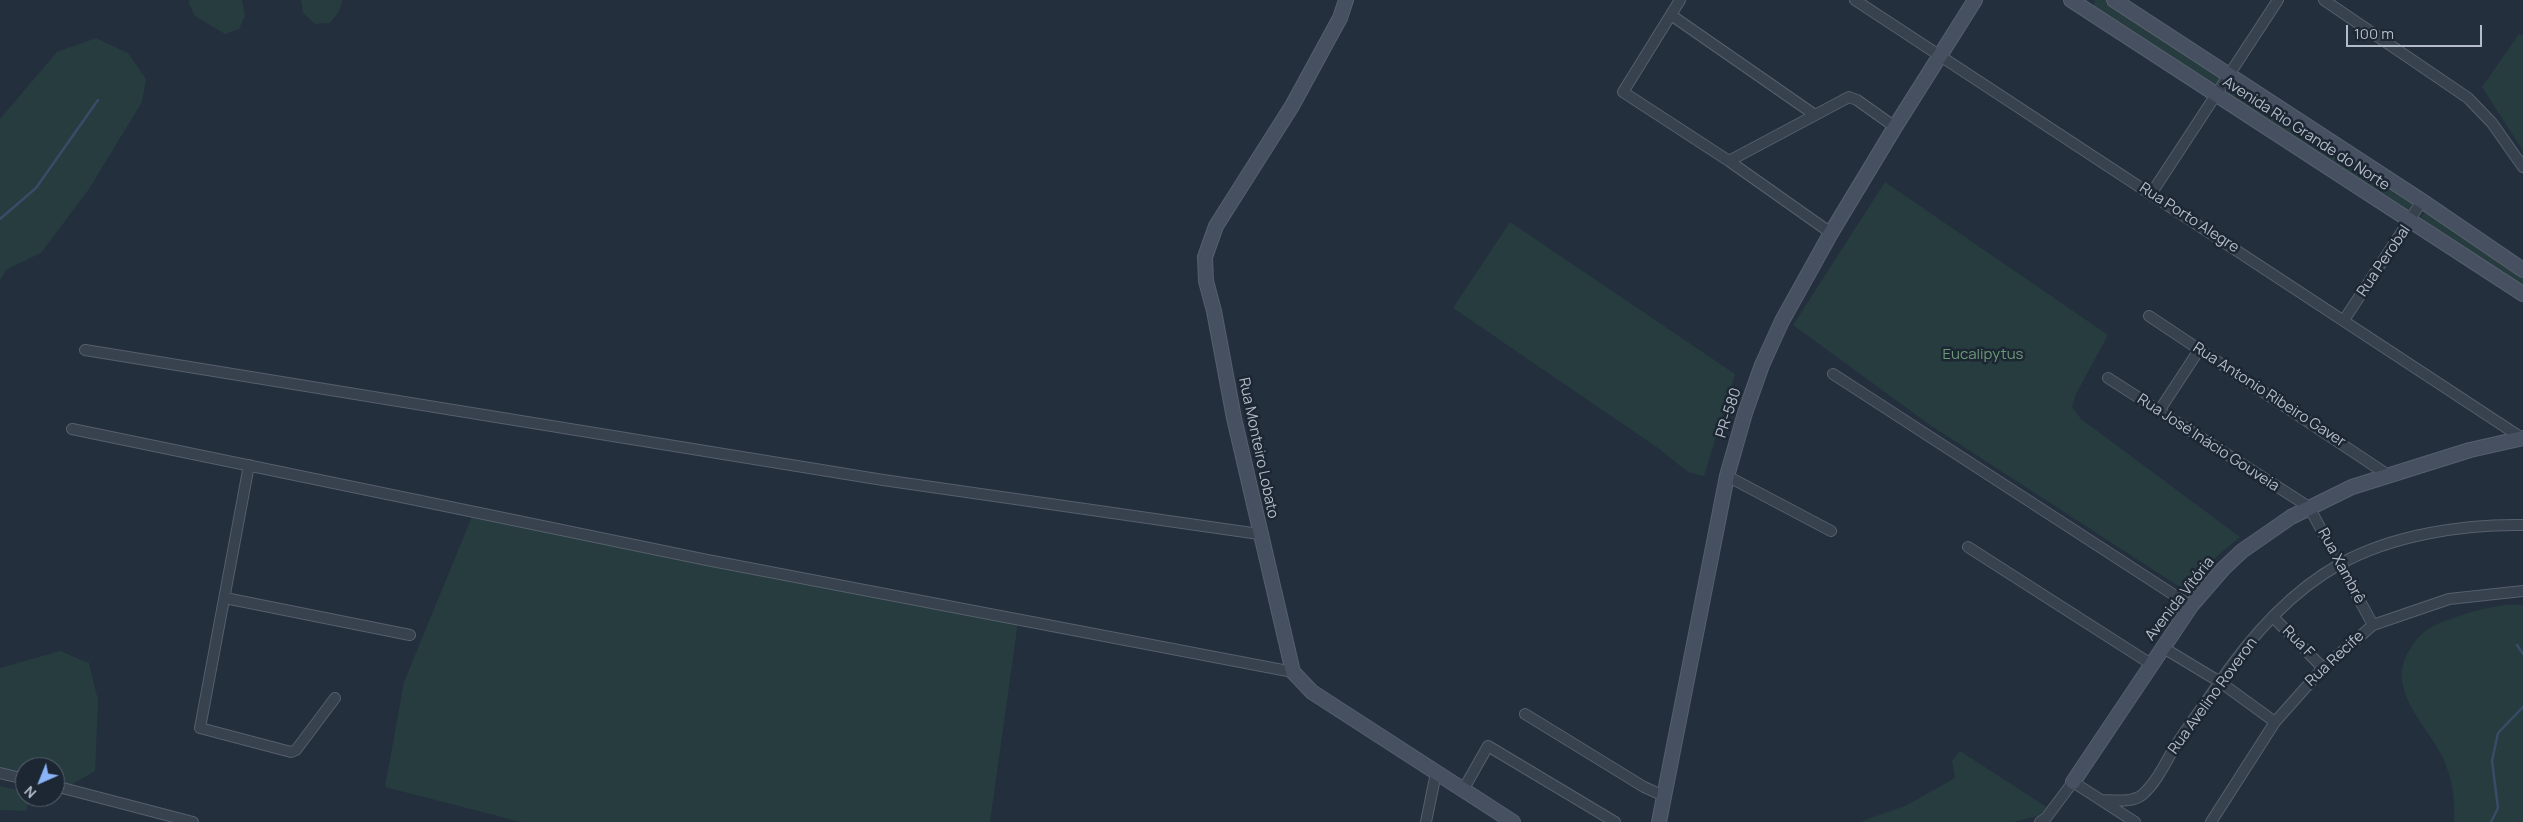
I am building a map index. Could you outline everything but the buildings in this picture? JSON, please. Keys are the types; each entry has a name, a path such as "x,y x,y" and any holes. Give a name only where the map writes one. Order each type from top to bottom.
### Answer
{"main road":[{"name":"Rua Monteiro Lobato","path":"1346,0 1340,18 1292,106 1216,226 1205,257 1206,282 1259,534 1293,672 1312,692 1513,822"},
{"name":"PR-580","path":"1659,822 1727,476 1744,413 1762,365 1782,321 1832,233 1895,127 1975,0"},
{"name":"Avenida Rio Grande do Norte","path":"2114,0 2230,74 2523,270"},
{"name":"Avenida Rio Grande do Norte","path":"2080,3 2216,96 2523,294"},
{"name":"Avenida Vitória","path":"2073,782 2191,606 2242,551 2308,507 2352,487 2479,447 2522,438"}],"street":[{"path":"1680,0 1623,92 1728,161 1832,233"},
{"name":"Rua Porto Alegre","path":"1855,0 2522,438"},
{"path":"2152,194 2278,0"},
{"path":"2324,0 2468,98 2492,123 2523,167"},
{"path":"1671,15 1814,115"},
{"path":"1728,161 1849,97 1857,100 1895,127"},
{"name":"Rua Perobal","path":"2344,320 2422,202"},
{"name":"Rua Antonio Ribeiro Gaver","path":"2149,316 2388,475"},
{"path":"85,350 884,480 1259,534"},
{"path":"2159,411 2199,350"},
{"path":"1833,374 2191,606"},
{"name":"Rua José Inácio Gouveia","path":"2108,378 2308,507"},
{"path":"72,429 707,560 1293,672"},
{"path":"249,465 200,728 291,752 296,750 335,698"},
{"path":"1727,476 1831,531"},
{"name":"Rua Xambrê","path":"2308,507 2341,564 2373,626"},
{"name":"Rua Avelino Roveron","path":"2102,800 2130,800 2141,796 2158,775 2236,659 2273,617 2310,585 2341,564 2375,550 2431,534 2474,526 2523,525"},
{"path":"1968,546 2151,664"},
{"name":"Rua Recife","path":"2211,822 2274,722 2323,668 2373,626 2449,599 2523,592"},
{"path":"225,598 410,635"},
{"name":"Rua F","path":"2273,617 2323,668"},
{"path":"2162,647 2220,682 2274,722"},
{"path":"1525,714 1644,787 1664,796"},
{"path":"1463,790 1488,746 1615,822"},
{"path":"0,773 15,777"},
{"path":"1426,822 1436,773"},
{"path":"2073,782 2136,822"},
{"name":"Avenida Vitória","path":"2040,822 2056,805 2073,782"},
{"path":"65,789 193,822"}],"green space":[{"path":"190,0 242,0 245,16 239,29 225,34 195,16 188,2"},
{"path":"301,0 343,0 339,11 330,23 315,24 303,13"},
{"path":"2095,0 2106,0 2223,75 2215,87 2093,7"},
{"path":"2519,34 2523,36 2523,151 2482,87"},
{"path":"96,38 128,53 146,79 142,102 89,189 41,253 7,269 0,280 0,119 57,52"},
{"path":"2233,84 2415,200 2408,212 2228,93"},
{"name":"Eucalipytus","path":"1885,182 2108,335 2076,394 2072,407 2081,419 2240,537 2217,556 2189,593 1930,425 1793,325"},
{"path":"2429,211 2523,273 2523,287 2425,221 2421,217"},
{"path":"1510,222 1735,374 1704,476 1688,472 1658,448 1453,308"},
{"path":"473,514 1018,622 990,822 521,822 385,787 404,682"},
{"path":"2503,605 2523,605 2523,822 2454,822 2454,798 2449,773 2436,745 2418,718 2404,690 2402,676 2404,661 2418,637 2435,625 2483,609"},
{"path":"60,651 89,663 98,700 95,771 69,786 65,785 65,757 15,757 15,773 0,769 0,668"},
{"path":"1960,751 2048,808 2038,816 2013,822 1860,822 1907,805 1955,778 1952,761"},
{"path":"0,786 15,790 15,807 27,807 26,811 0,810"}],"waterway":[{"path":"0,219 36,188 98,100"},
{"path":"2517,645 2523,654"},
{"path":"2491,822 2498,808 2492,761 2498,733 2523,707"}]}
